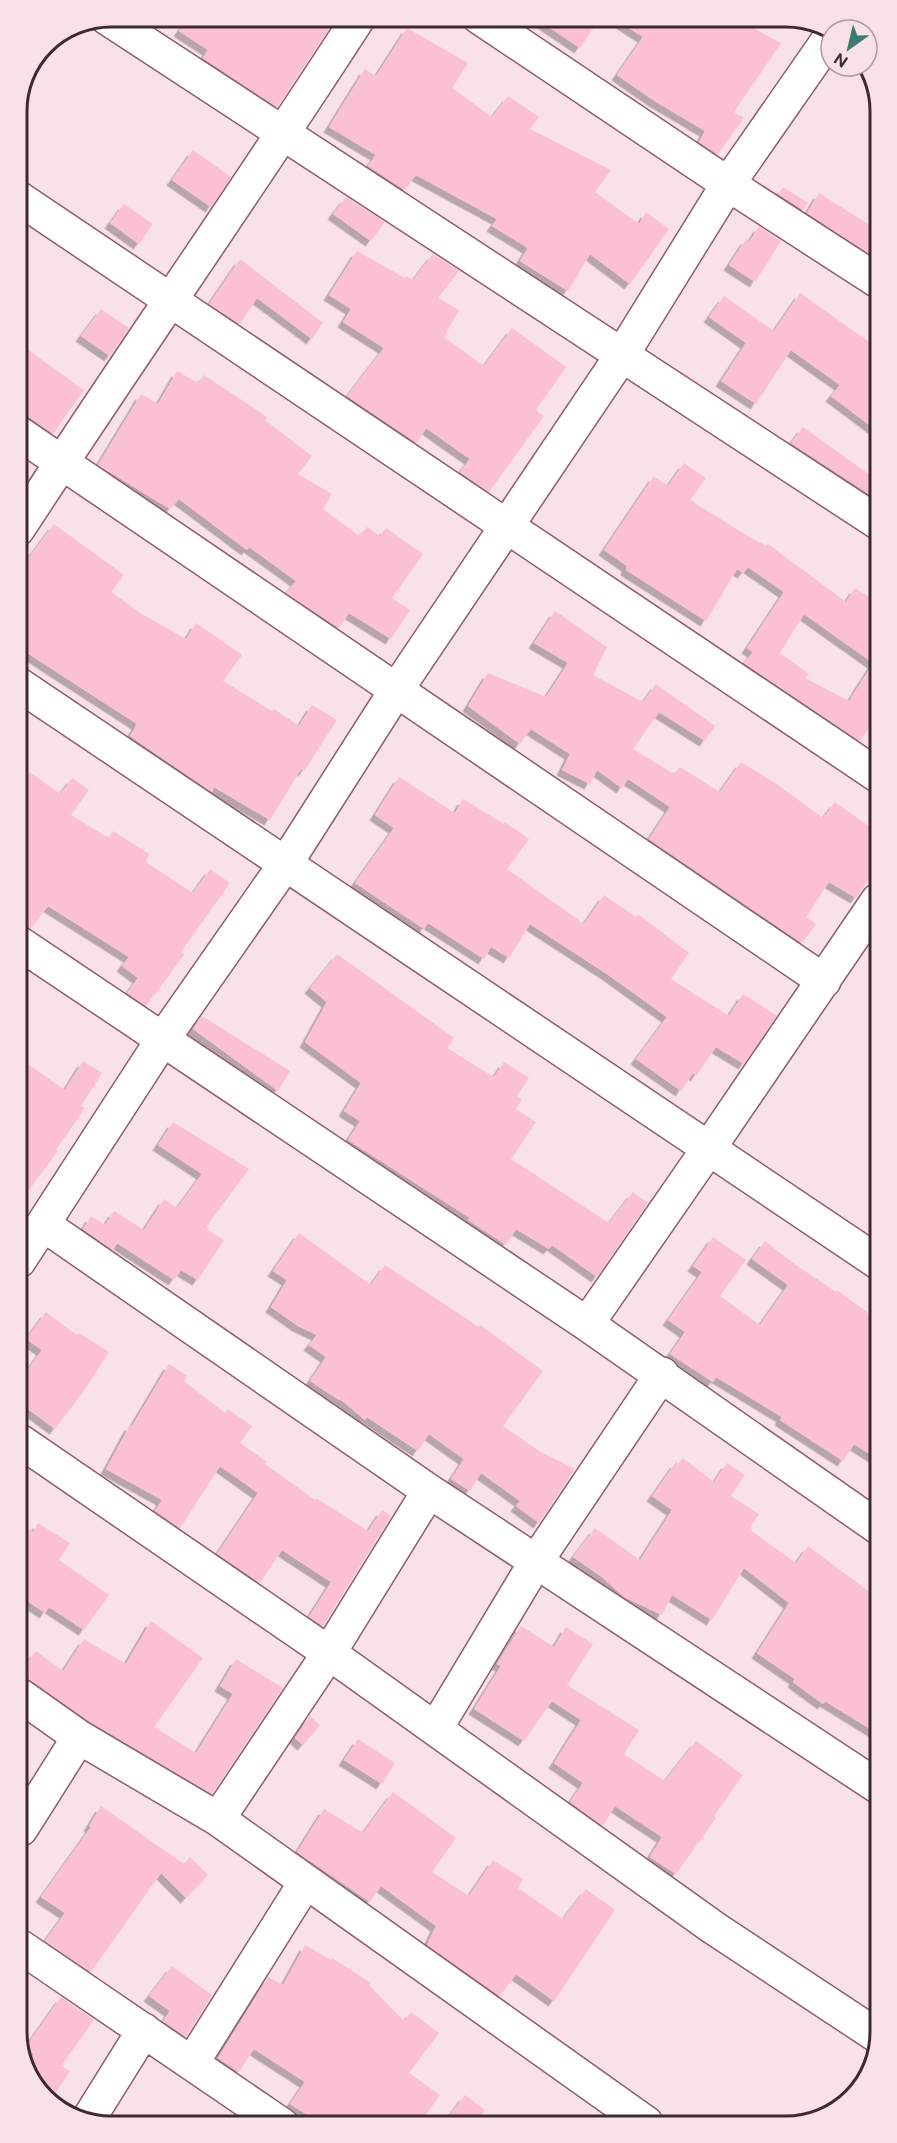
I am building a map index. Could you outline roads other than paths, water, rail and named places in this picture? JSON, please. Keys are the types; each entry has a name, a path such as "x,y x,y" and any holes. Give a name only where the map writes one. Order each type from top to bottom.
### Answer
{"street":[{"path":"121,27 870,517"},
{"path":"27,515 353,27"},
{"path":"494,27 870,276"},
{"path":"819,53 728,184 622,355 397,689 286,863 163,1039 29,1238 537,1560 870,1781"},
{"path":"27,204 870,770"},
{"path":"27,438 824,981"},
{"path":"27,690 870,1257"},
{"path":"587,1324 870,912"},
{"path":"27,949 662,1374 870,1522"},
{"path":"436,1728 537,1560 662,1374"},
{"path":"27,1446 436,1728 714,1928 870,2031"},
{"path":"218,1820 329,1653 429,1491"},
{"path":"27,1700 79,1737 218,1820 636,2116"},
{"path":"27,1819 79,1737"},
{"path":"192,2063 305,1883"},
{"path":"27,1951 269,2116"},
{"path":"92,2113 144,2030"}]}
